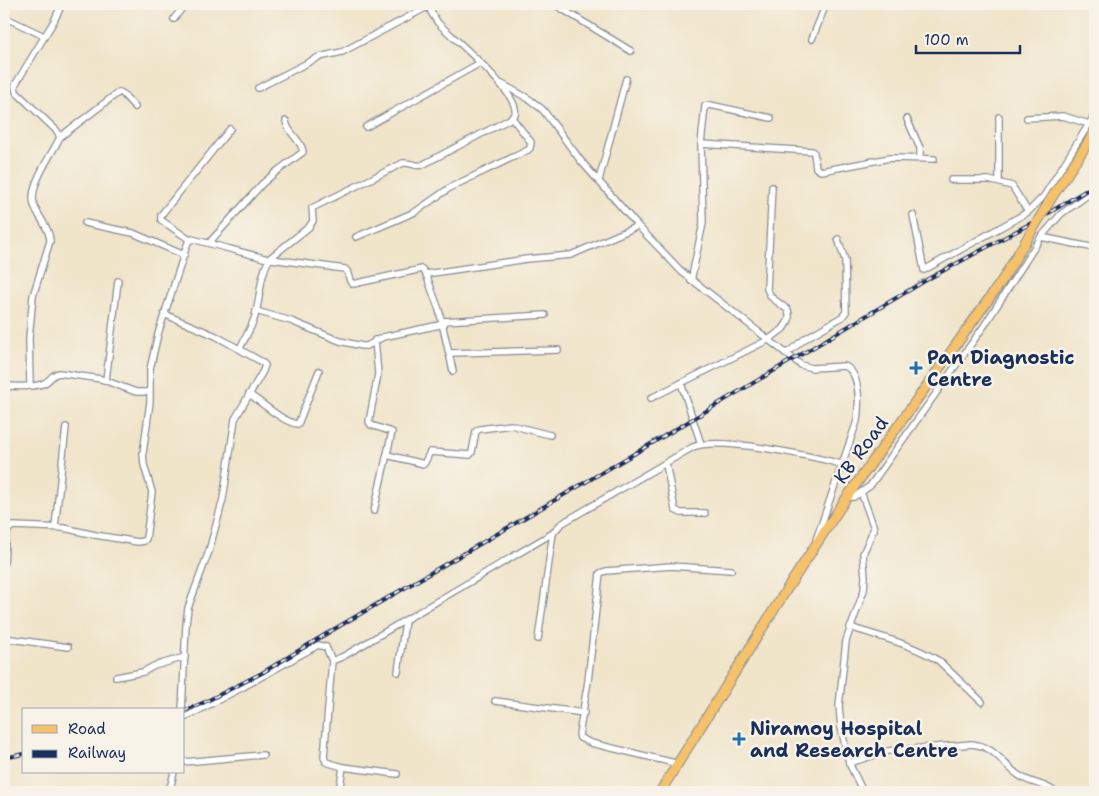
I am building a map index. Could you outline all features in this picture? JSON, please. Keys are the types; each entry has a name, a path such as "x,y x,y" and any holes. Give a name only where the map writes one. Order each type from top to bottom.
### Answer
{"main road":[{"name":"KB Road","path":"660,792 846,497 1001,282 1054,194 1095,132"}],"street":[{"path":"60,136 16,92 15,88 16,81 54,21 62,4"},
{"path":"174,19 185,4"},
{"path":"554,4 630,51"},
{"path":"812,39 826,4"},
{"path":"240,348 256,310 262,281 270,258 309,227 312,221 312,208 403,163 406,162 415,166 422,165 512,118 516,111 502,84 438,23 429,5 342,52 320,57 258,88"},
{"path":"4,17 44,36"},
{"path":"366,127 480,63"},
{"path":"599,180 626,79"},
{"path":"502,84 529,98 543,110 581,161 638,226 691,281 801,365 818,368 838,365 845,366 853,372 858,403 857,420 813,550"},
{"path":"30,385 29,338 33,296 50,241 50,235 34,206 33,193 38,179 60,136 119,92 122,92 135,107"},
{"path":"691,281 703,223 701,144 704,109 707,105 771,118"},
{"path":"912,215 924,270 1028,212 1044,196 1095,115"},
{"path":"1027,118 1063,116 1089,124"},
{"path":"999,117 999,182"},
{"path":"356,237 421,210 450,187 528,150 531,142 512,118"},
{"path":"907,119 920,148 920,158"},
{"path":"209,243 262,184 303,152 302,147 287,128 286,121"},
{"path":"230,129 160,215 162,220 190,240 318,267 345,269 350,281 354,284 419,269 425,270 443,323 453,371"},
{"path":"701,144 812,151 816,168 824,171 890,158 934,159"},
{"path":"951,180 999,182 1014,188 1021,204 1028,212"},
{"path":"651,398 768,340 787,324 788,310 771,297 766,289 772,187"},
{"path":"846,497 854,497 870,486 984,326 1040,237 1061,214 1095,190"},
{"path":"85,223 133,233 184,255"},
{"path":"426,274 533,258 571,255 638,226"},
{"path":"1040,237 1095,248"},
{"path":"786,354 810,335 842,317 846,312 845,260 838,239"},
{"path":"4,562 7,527 56,527 138,542 146,539 152,492 143,459 150,402 149,379 151,360 164,314 190,240"},
{"path":"106,380 118,281"},
{"path":"256,310 356,346 367,346 375,340 443,323 545,315"},
{"path":"164,314 205,330 240,348 265,365 264,371 235,419 223,499 209,551 188,608 182,708"},
{"path":"374,511 392,432 371,425 369,420 378,379 375,340"},
{"path":"450,353 558,350"},
{"path":"249,394 294,424 298,424 319,371"},
{"path":"4,386 44,384 55,374 59,373 106,380 136,392 149,392"},
{"path":"681,382 701,444"},
{"path":"387,455 424,464 430,452 470,455 476,431 511,425 550,435"},
{"path":"56,527 66,427"},
{"path":"332,661 405,621 553,533 566,521 701,444 788,452 841,464"},
{"path":"666,464 675,510 681,513 705,513"},
{"path":"861,492 874,528 863,554 864,590 850,627 843,664 839,706 841,727 849,763 863,792"},
{"path":"538,639 553,533"},
{"path":"679,764 584,741 580,738 600,573 671,566 731,570"},
{"path":"398,672 405,621"},
{"path":"850,627 916,649 931,656 939,661 982,702"},
{"path":"4,638 68,647"},
{"path":"185,717 318,646 326,647 332,661 324,757 326,762 343,767 397,774"},
{"path":"116,677 143,672 154,666 185,657"},
{"path":"495,701 584,713"},
{"path":"849,763 888,751 980,745 993,750 1018,775 1046,785 1055,792"},
{"path":"185,762 263,755"},
{"path":"340,792 343,767"},
{"path":"151,792 166,791 171,785 174,774"}],"railway":[{"path":"185,711 262,673 928,279 1037,220 1095,185"},
{"path":"4,758 22,754"}],"place":[{"name":"Pan Diagnostic Centre","path":"916,368"},
{"name":"Niramoy Hospital and Research Centre","path":"739,739"}]}
